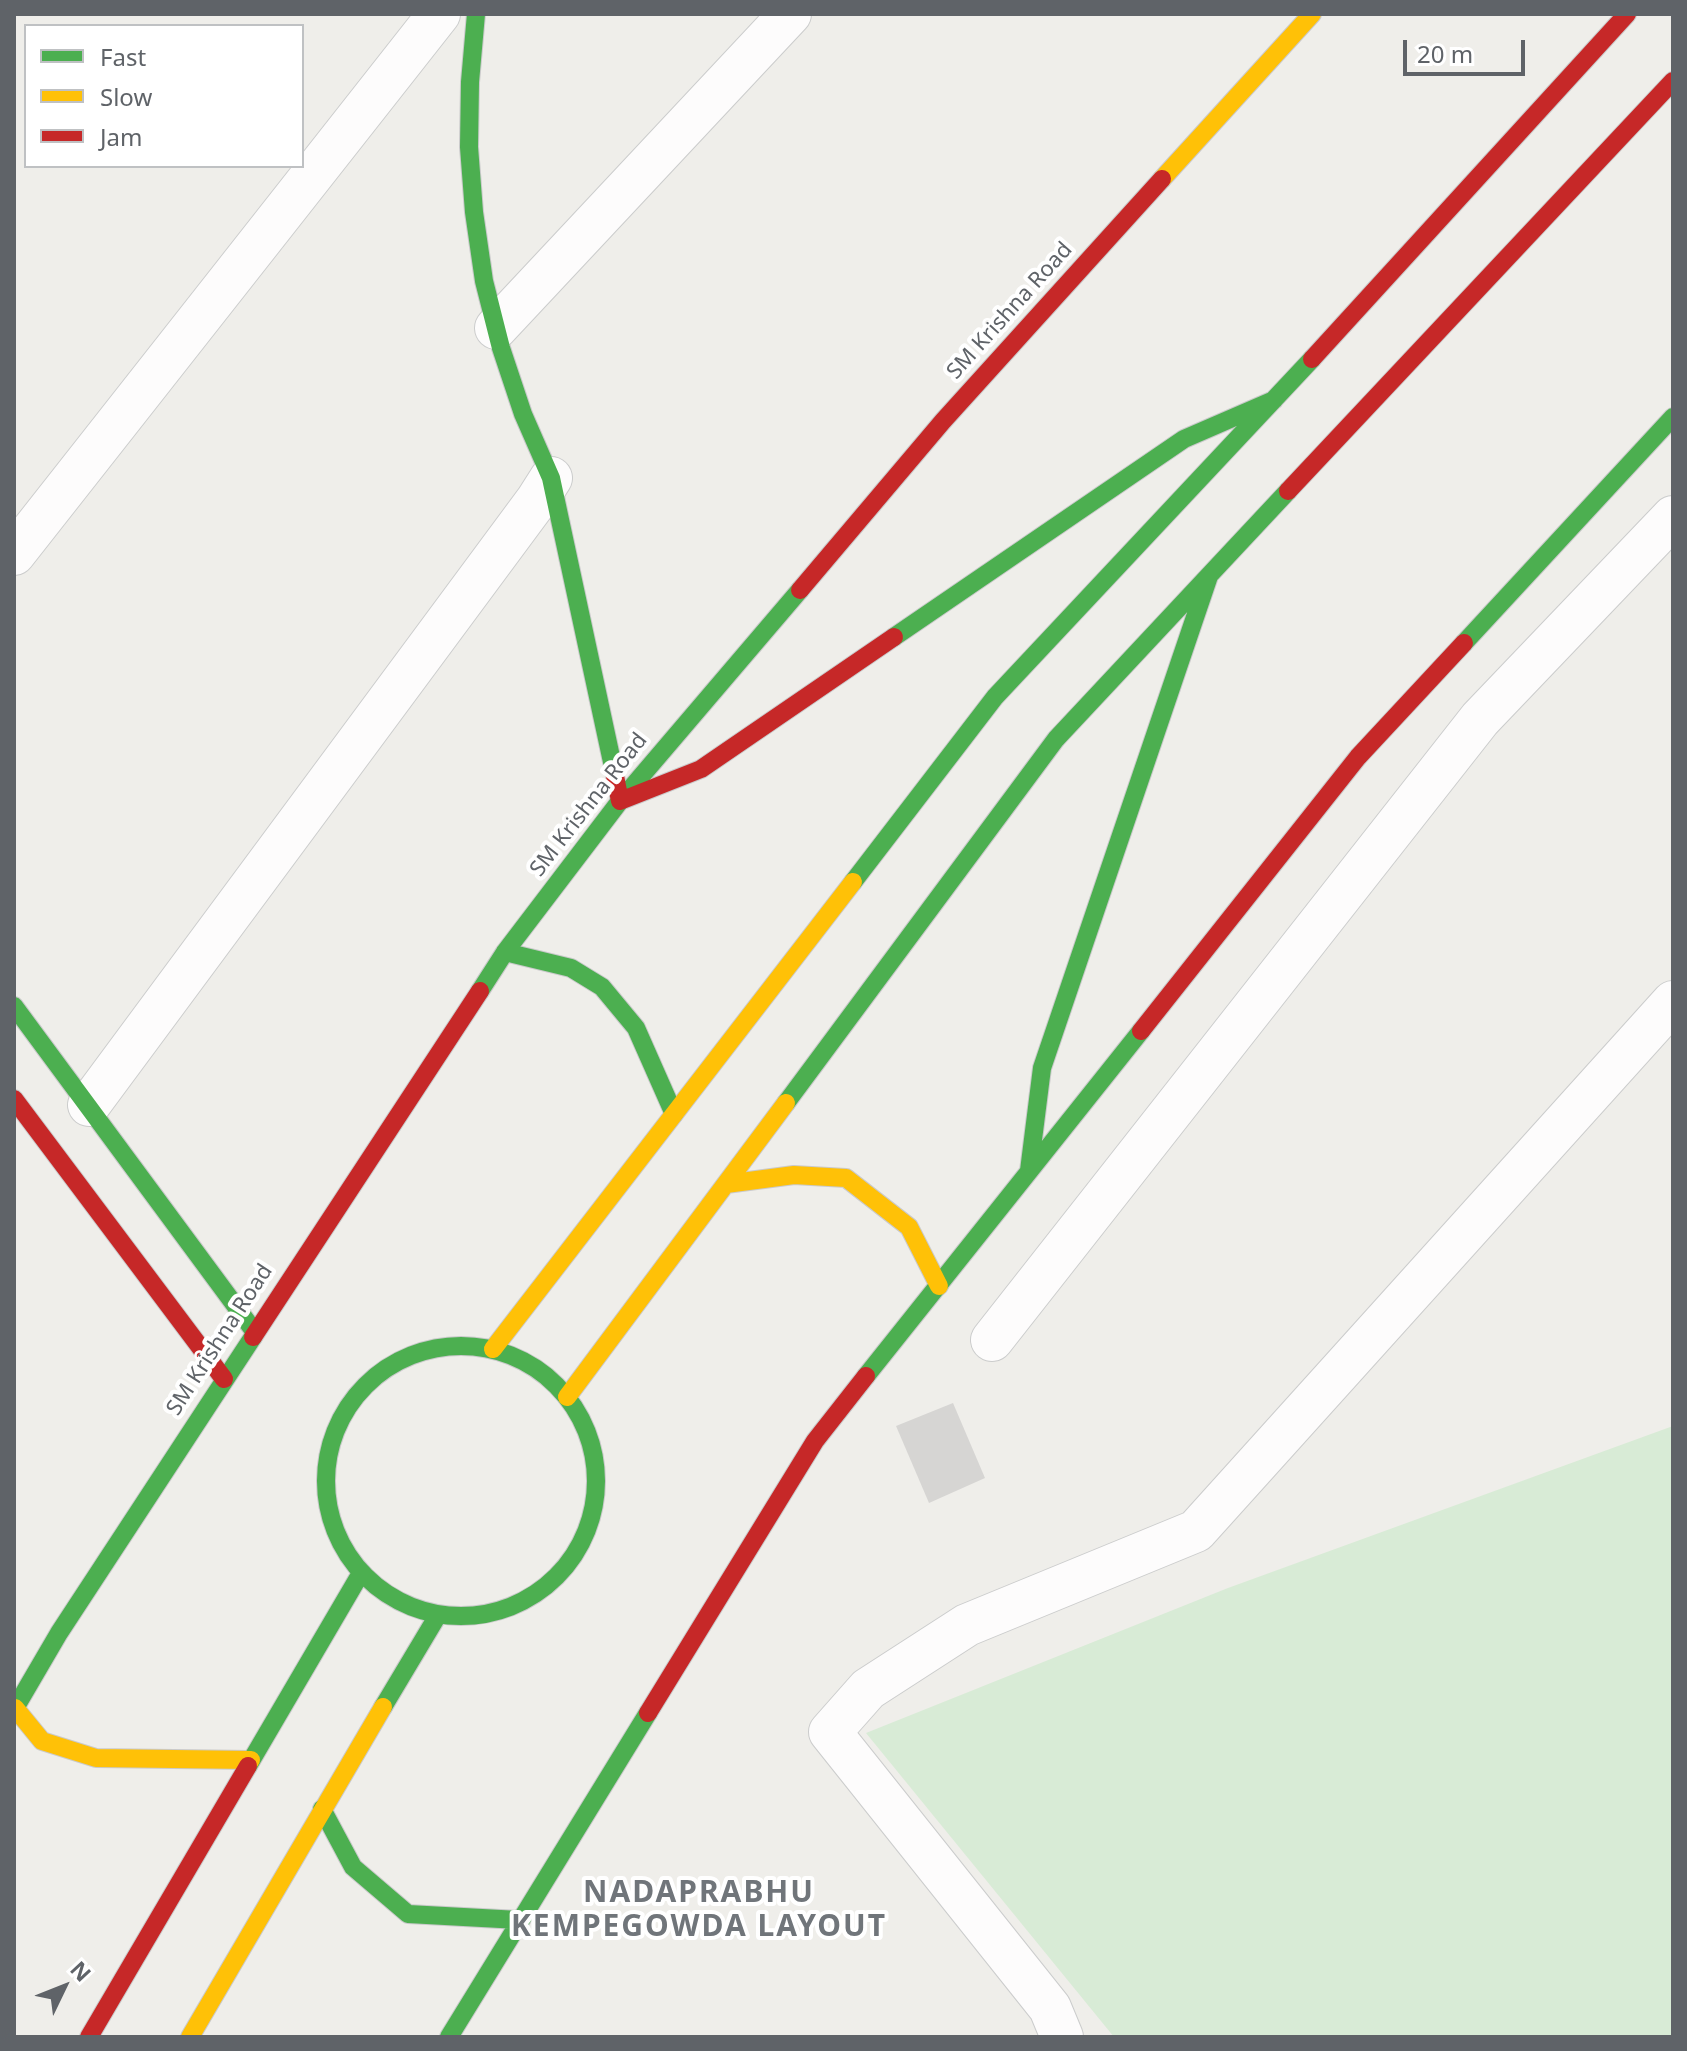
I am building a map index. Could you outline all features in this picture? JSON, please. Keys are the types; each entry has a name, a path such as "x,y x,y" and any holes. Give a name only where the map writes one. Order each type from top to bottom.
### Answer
{"main road":[{"path":"476,14 470,82 469,147 484,281 523,414 551,478 620,801 701,769 1184,439 1274,400"},
{"name":"SM Krishna Road","path":"14,1709 59,1633 254,1331 505,952 620,801 943,421 1312,14"},
{"path":"493,1349 995,697 1274,400 1627,14"},
{"path":"567,1397 1056,739 1673,81"},
{"path":"449,2037 815,1441 1358,757 1673,417"},
{"path":"1029,1171 1042,1068 1209,576"},
{"path":"505,952 571,968 602,987 636,1028 674,1114"},
{"path":"14,1006 254,1331"},
{"path":"14,1099 224,1379"},
{"path":"726,1184 794,1175 846,1178 909,1227 939,1286"},
{"path":"450,1346 493,1349 533,1366 567,1397 590,1439 597,1485 588,1531 564,1570 528,1600 484,1615 438,1615 394,1600 361,1573 337,1536 326,1495 328,1451 344,1412 371,1379 408,1355 450,1346"},
{"path":"89,2037 361,1573"},
{"path":"190,2037 438,1615"},
{"path":"14,1709 42,1741 96,1758 251,1760"},
{"path":"322,1809 353,1867 408,1914 519,1920"}],"street":[{"path":"14,554 439,14"},
{"path":"496,328 790,14"},
{"path":"89,1105 551,478"},
{"path":"992,1340 1480,719 1673,517"},
{"path":"1062,2037 1050,2008 830,1732 868,1689 967,1625 1196,1531 1673,1002"}],"green space":[{"path":"1673,1426 1673,2037 1114,2037 866,1733 1228,1588"}],"building":[{"path":"953,1403 985,1478 929,1503 896,1426"}],"traffic: fast":[{"path":"476,14 470,82 469,147 484,281 501,348 523,414 551,478 614,771"},
{"path":"853,882 995,697 1312,359"},
{"path":"894,637 1184,439 1274,400"},
{"path":"1464,643 1673,417"},
{"path":"786,1103 1056,739 1288,491"},
{"path":"1029,1171 1042,1068 1209,576"},
{"path":"480,991 505,952 620,801 800,590"},
{"path":"505,952 571,968 602,987 636,1028 674,1114"},
{"path":"14,1006 254,1331"},
{"path":"866,1376 1141,1031"},
{"path":"14,1710 59,1633 253,1337"},
{"path":"461,1346 513,1356 536,1369 556,1386 573,1406 586,1429 596,1481 586,1533 573,1556 556,1576 536,1593 513,1606 461,1616 409,1606 386,1593 366,1576 349,1556 336,1533 326,1481 336,1429 349,1406 366,1386 386,1369 409,1356 461,1346"},
{"path":"248,1766 361,1573"},
{"path":"383,1707 438,1615"},
{"path":"449,2037 648,1713"},
{"path":"322,1809 353,1867 408,1914 519,1920"}],"traffic: slow":[{"path":"1162,179 1312,14"},
{"path":"493,1349 853,882"},
{"path":"567,1397 786,1103"},
{"path":"726,1184 794,1175 846,1178 909,1227 939,1286"},
{"path":"190,2037 383,1707"},
{"path":"15,1708 42,1741 96,1758 251,1760"}],"traffic: jam":[{"path":"1312,359 1627,14"},
{"path":"1288,491 1673,81"},
{"path":"800,590 943,421 1162,179"},
{"path":"614,771 620,801 701,769 894,637"},
{"path":"1141,1031 1358,757 1464,643"},
{"path":"253,1337 480,991"},
{"path":"14,1099 224,1379"},
{"path":"648,1713 815,1441 866,1376"},
{"path":"89,2037 248,1766"}],"district":[{"name":"NADAPRABHU KEMPEGOWDA LAYOUT","path":"699,1910"}]}
